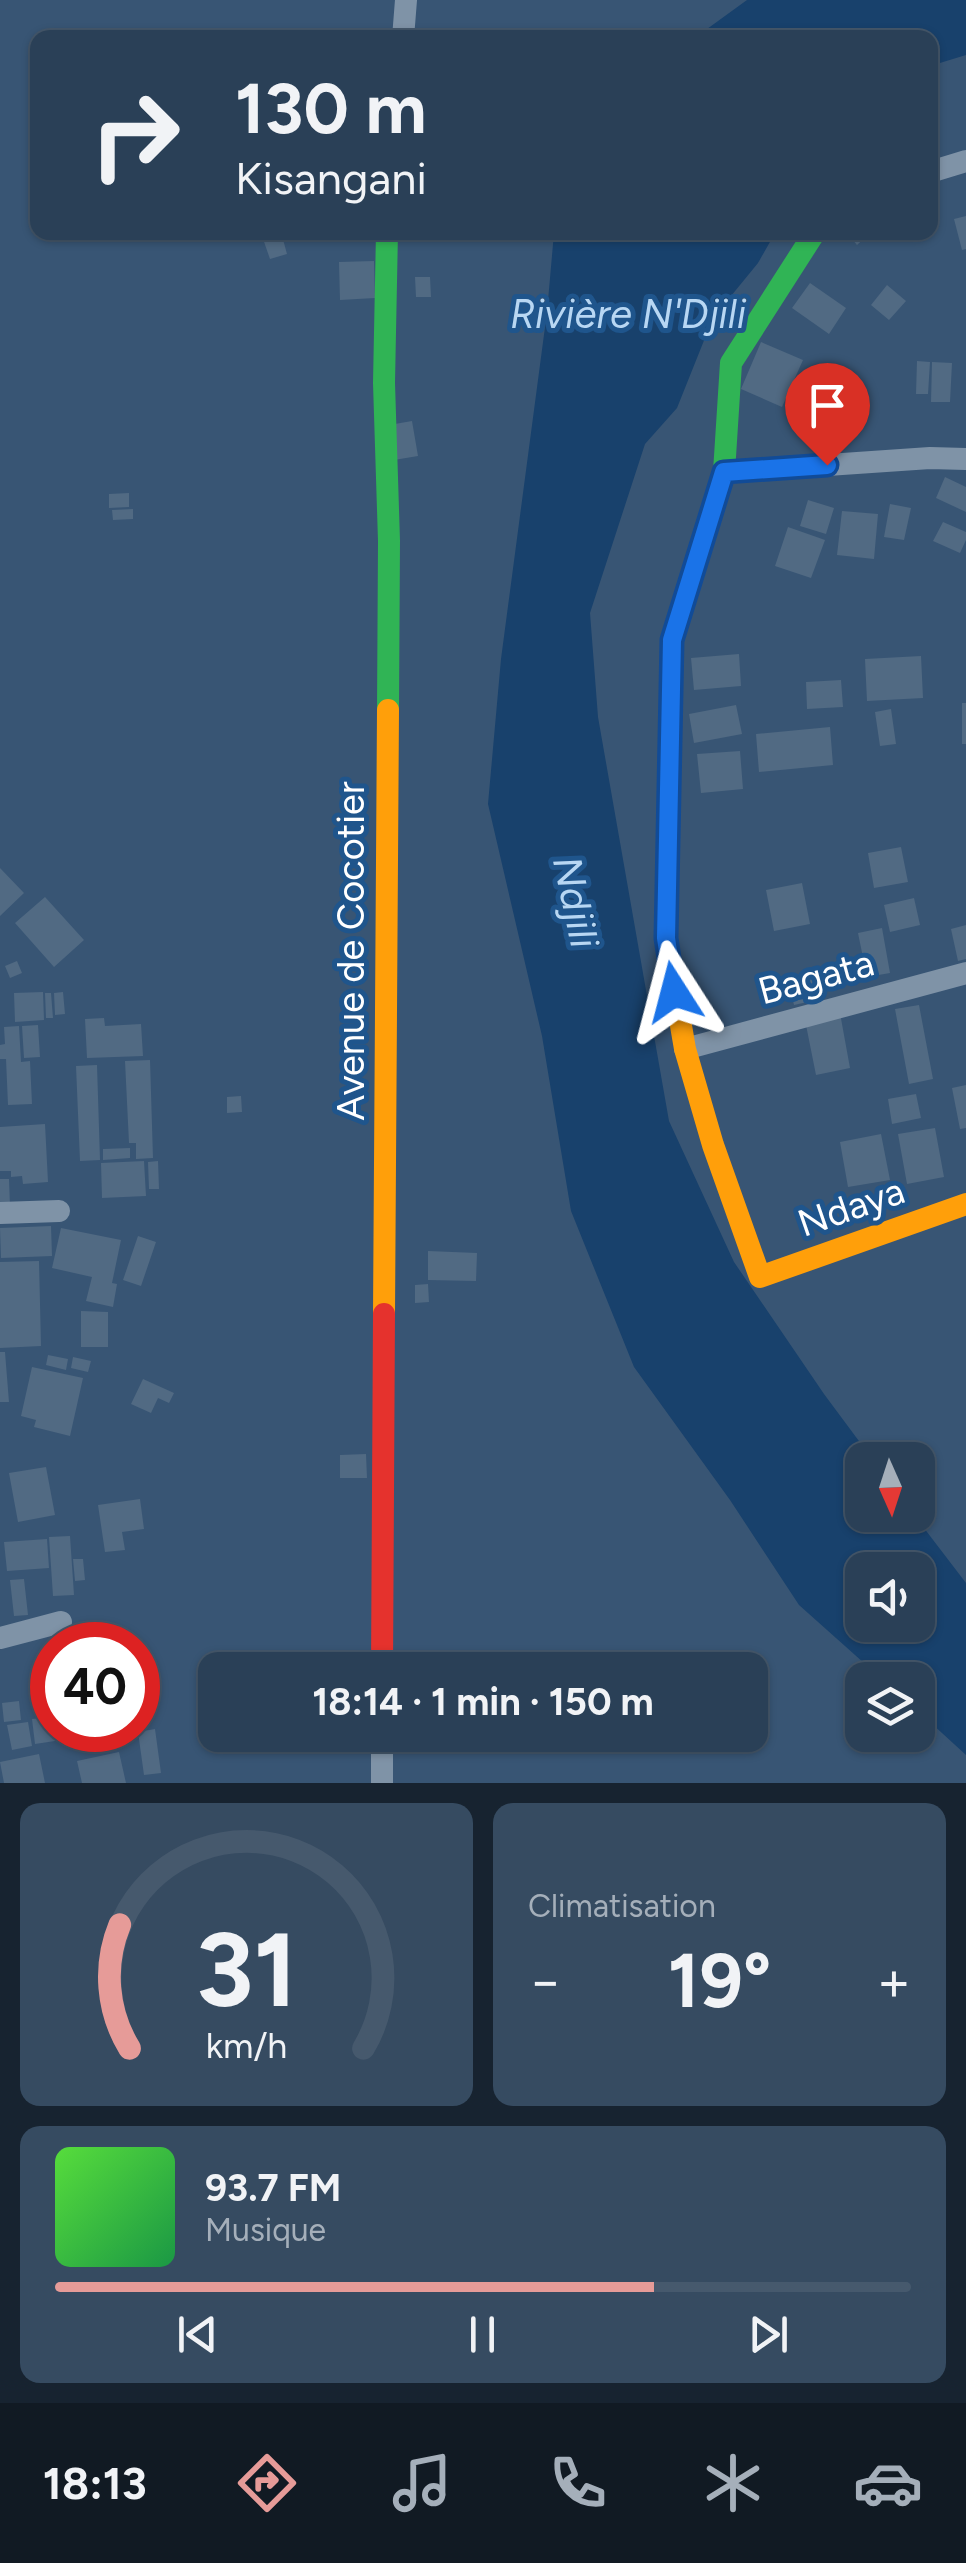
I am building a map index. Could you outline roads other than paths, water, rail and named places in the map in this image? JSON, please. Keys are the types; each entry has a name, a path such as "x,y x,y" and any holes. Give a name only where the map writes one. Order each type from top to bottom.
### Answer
{"street":[{"path":"404,30 406,0"},
{"path":"938,170 966,161"},
{"name":"Avenue de Cocotier","path":"382,1652 389,541 384,384 387,240"},
{"path":"684,1049 666,938 672,640 724,472 731,364 811,240"},
{"path":"724,472 966,459"},
{"name":"Bagata","path":"684,1049 966,973"},
{"name":"Ndaya","path":"684,1049 712,1145 760,1277 966,1204"},
{"path":"0,1213 59,1211"},
{"path":"0,1638 30,1630"},
{"path":"382,1752 382,1783"}],"water":[{"path":"747,0 966,0 966,55 938,64 938,30 706,30"},
{"name":"Rivière N'Djili","path":"553,240 771,240 758,263 713,318 677,408 645,444 590,613 598,717 669,1121 734,1262 860,1442 845,1442 845,1532 927,1532 966,1583 966,1755 935,1727 935,1662 863,1662 799,1605 730,1500 634,1367 571,1211 542,1036 488,804 501,659"}],"water label":[{"name":"Ndjili","path":"576,902"}]}
